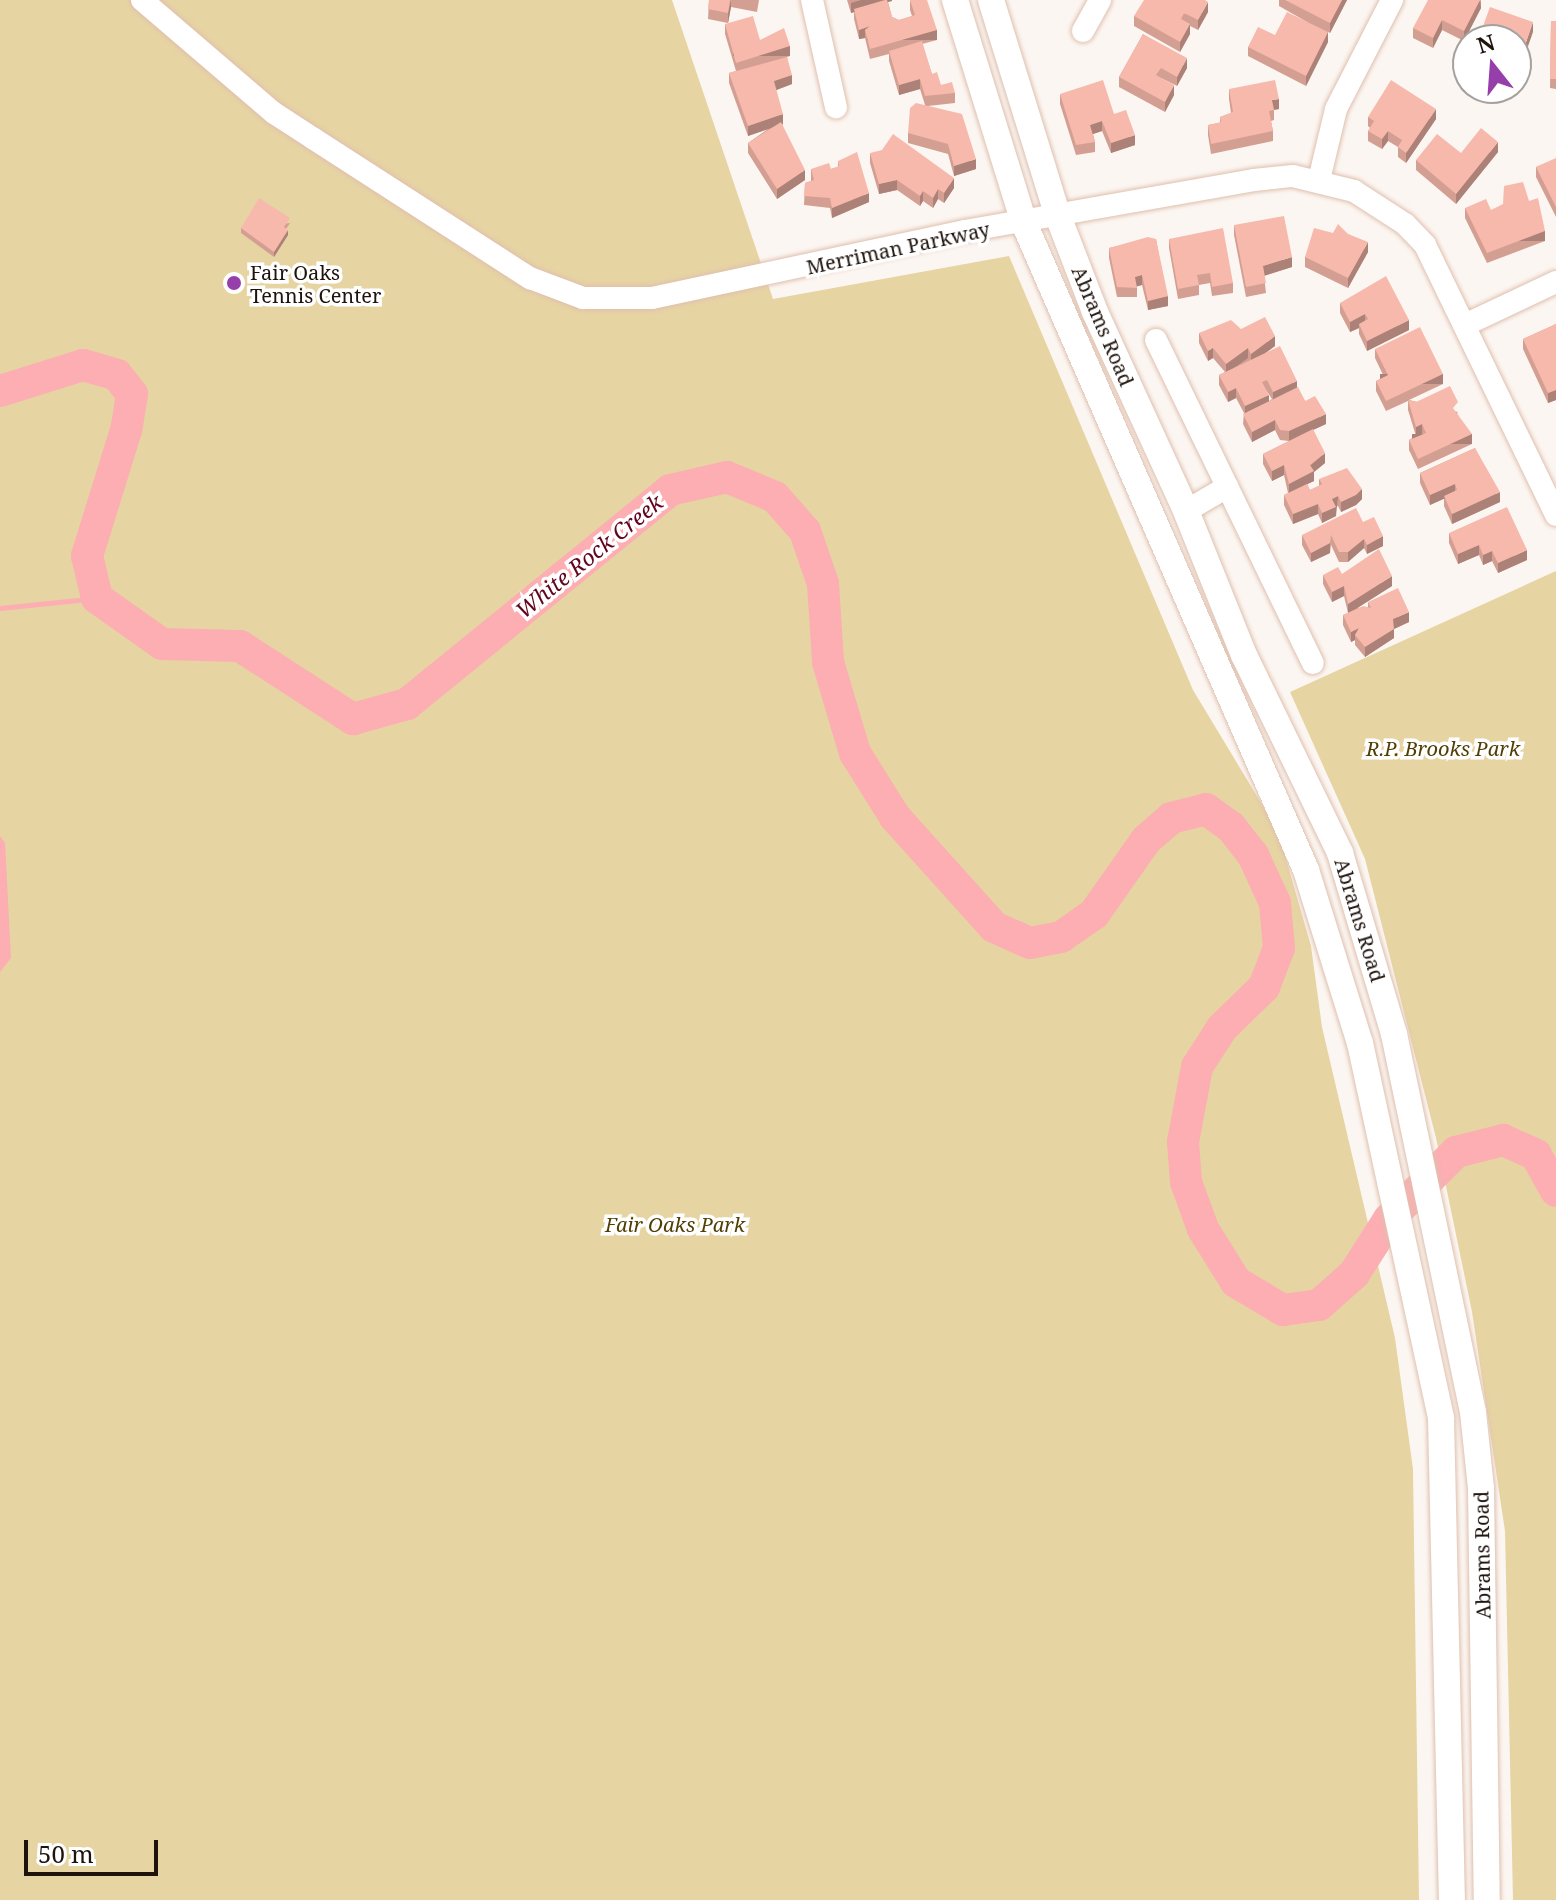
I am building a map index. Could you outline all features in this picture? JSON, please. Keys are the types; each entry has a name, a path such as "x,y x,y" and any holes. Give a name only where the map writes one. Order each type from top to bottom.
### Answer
{"main road":[{"name":"Abrams Road","path":"955,0 1024,223 1154,528 1306,870 1360,1043 1441,1418 1446,1487 1452,1900"},
{"name":"Abrams Road","path":"991,0 1058,216 1095,312 1186,511 1244,655 1340,853 1394,1034 1473,1412 1481,1488 1487,1900"},
{"path":"1154,528 1186,511"}],"street":[{"name":"Merriman Parkway","path":"142,0 287,122 530,278 583,298 652,298 938,236 1254,180 1293,176 1354,191 1405,224 1431,255 1467,324 1556,515"},
{"path":"812,0 836,107"},
{"path":"1083,31 1100,0"},
{"path":"1319,180 1336,109 1392,0"},
{"path":"1467,324 1556,282"},
{"path":"1156,340 1313,663"},
{"path":"1186,511 1227,487"}],"green space":[{"name":"Fair Oaks Park","path":"0,0 672,0 773,299 1009,256 1193,690 1278,831 1311,946 1322,1027 1395,1338 1413,1469 1419,1900 0,1900"},
{"name":"R.P. Brooks Park","path":"1556,571 1556,1900 1513,1900 1505,1531 1472,1312 1436,1138 1365,859 1290,692"}],"shaded area":[{"path":"0,836 5,843 11,958 0,972"}],"building":[{"path":"709,0 730,0 728,13 708,9"},
{"path":"887,0 892,17 899,20 915,15 910,0 927,0 937,30 870,49 865,30 870,26 859,30 854,9"},
{"path":"1144,0 1208,2 1198,20 1184,13 1181,19 1190,24 1180,42 1134,16"},
{"path":"1285,0 1342,0 1330,23"},
{"path":"1428,0 1480,0 1468,24 1452,25 1442,20 1433,38 1413,28"},
{"path":"1490,7 1533,22 1532,25 1484,24"},
{"path":"1287,12 1328,32 1306,76 1248,47 1258,27 1275,35"},
{"path":"753,16 760,40 784,28 790,46 736,63 725,24"},
{"path":"1551,21 1556,21 1556,79 1550,79"},
{"path":"1143,34 1187,58 1177,77 1161,68 1156,75 1174,85 1165,102 1119,77"},
{"path":"922,41 932,74 937,72 941,85 952,82 955,93 925,96 920,79 899,85 889,51"},
{"path":"787,57 792,75 774,81 783,114 748,126 729,73"},
{"path":"1103,80 1114,114 1126,110 1135,135 1111,143 1102,121 1090,125 1095,142 1076,145 1060,94"},
{"path":"1275,80 1279,99 1272,100 1274,110 1269,111 1273,131 1211,144 1208,125 1221,122 1220,117 1233,112 1229,89"},
{"path":"1391,80 1436,109 1406,153 1398,147 1402,140 1388,131 1382,139 1368,131 1374,121 1368,117"},
{"path":"916,103 962,114 976,159 954,166 948,144 908,133 910,108"},
{"path":"781,122 805,170 777,189 748,143"},
{"path":"1481,128 1498,142 1456,194 1416,160 1437,134 1461,153"},
{"path":"893,134 954,178 944,193 938,189 933,198 923,191 920,196 897,180 879,184 870,153 882,150"},
{"path":"857,152 869,193 832,208 830,198 804,196 805,183 814,180 811,169 829,163 831,169 839,166 838,161"},
{"path":"1556,158 1556,207 1536,167"},
{"path":"1523,182 1529,201 1538,198 1545,231 1487,253 1465,208 1486,199 1491,210 1503,204 1504,186"},
{"path":"259,198 290,218 284,227 288,230 274,252 241,228"},
{"path":"1284,216 1292,257 1263,266 1266,283 1246,287 1234,225"},
{"path":"1338,224 1348,234 1368,242 1348,278 1305,257 1314,228 1333,233"},
{"path":"1223,228 1233,283 1212,287 1210,273 1197,275 1199,285 1178,289 1169,239"},
{"path":"1148,237 1156,239 1168,296 1148,301 1142,275 1135,277 1137,288 1117,287 1109,248"},
{"path":"1386,276 1409,320 1367,341 1359,324 1368,319 1365,314 1350,322 1340,303"},
{"path":"1265,317 1275,336 1251,354 1248,348 1226,364 1213,348 1208,351 1199,333 1231,320 1241,329"},
{"path":"1556,324 1556,390 1548,393 1523,339"},
{"path":"1420,327 1443,374 1386,401 1376,381 1388,375 1375,349"},
{"path":"1280,346 1297,381 1273,392 1267,380 1262,382 1269,395 1245,406 1236,388 1228,392 1219,375"},
{"path":"1450,386 1458,402 1453,408 1472,434 1418,459 1409,440 1426,433 1422,424 1416,427 1408,400 1416,402"},
{"path":"1298,387 1305,401 1315,396 1326,414 1289,431 1280,430 1275,420 1252,432 1243,414"},
{"path":"1313,429 1325,453 1310,465 1314,471 1289,484 1284,465 1272,471 1263,454"},
{"path":"1475,448 1500,492 1452,514 1444,496 1457,490 1455,484 1430,495 1420,473"},
{"path":"1347,468 1362,489 1356,495 1341,502 1338,496 1332,499 1336,507 1322,513 1318,504 1293,514 1284,495 1307,484 1310,490 1322,484 1319,479"},
{"path":"1507,507 1527,550 1498,563 1492,551 1483,555 1479,545 1458,554 1449,533"},
{"path":"1356,508 1363,522 1374,517 1383,536 1367,545 1364,539 1348,552 1339,552 1331,535 1330,543 1311,553 1302,535"},
{"path":"1379,549 1392,576 1348,604 1344,586 1332,592 1323,575 1338,567 1342,574"},
{"path":"1398,588 1409,612 1393,619 1394,629 1365,647 1355,635 1359,628 1351,632 1343,615 1363,606 1371,608 1368,602"}],"waterway":[{"name":"White Rock Creek","path":"0,391 83,365 117,375 132,394 126,430 87,556 97,598 162,644 240,646 353,719 407,704 670,490 727,477 775,497 805,531 823,584 828,662 855,753 895,817 994,927 1030,943 1061,937 1094,914 1146,840 1171,818 1206,809 1231,827 1253,855 1275,903 1279,948 1264,987 1222,1028 1197,1067 1183,1142 1186,1182 1203,1229 1236,1282 1283,1310 1319,1305 1354,1274 1389,1219 1456,1152 1503,1140 1536,1155 1556,1191"},
{"path":"0,608 97,598"}],"place":[{"name":"Fair Oaks Tennis Center","path":"234,283"}]}
